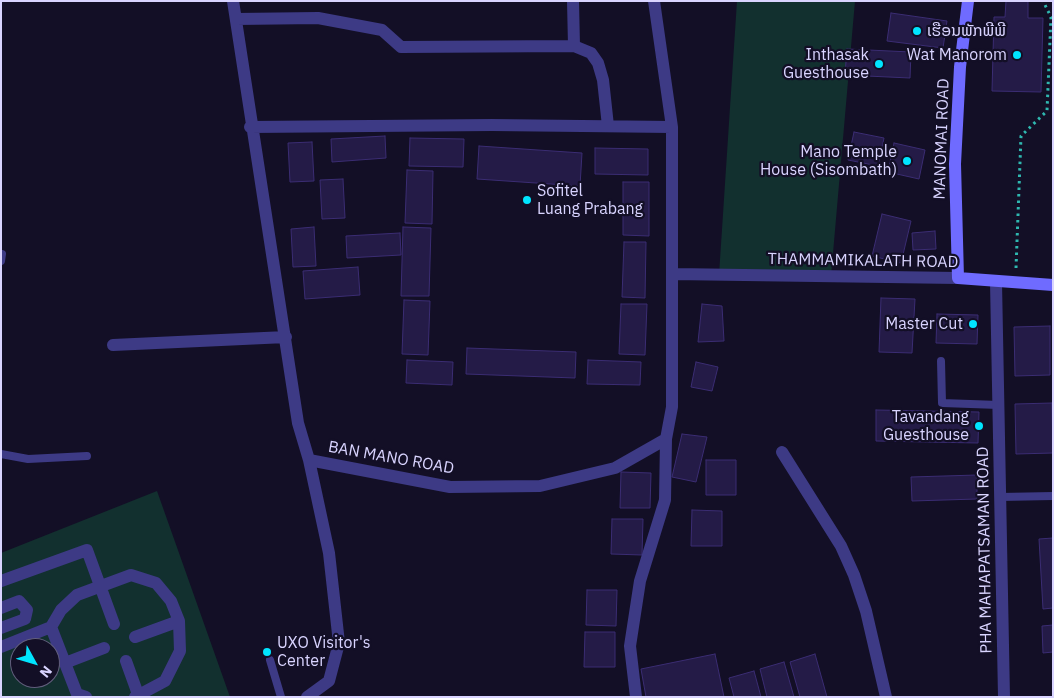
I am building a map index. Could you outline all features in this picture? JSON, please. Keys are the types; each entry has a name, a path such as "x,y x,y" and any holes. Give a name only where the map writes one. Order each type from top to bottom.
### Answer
{"street":[{"path":"232,1 250,127 286,337 298,423 309,460 329,553 339,643 329,681 307,697"},
{"path":"573,1 574,46"},
{"path":"636,697 630,646 640,581 665,500 666,439 672,407 672,127 654,1"},
{"name":"MANOMAI ROAD","path":"958,278 955,164 960,67 968,1"},
{"path":"236,19 318,18 382,30 401,47 574,46 591,53 598,63 603,80 608,126"},
{"path":"250,127 672,127"},
{"name":"THAMMAMIKALATH ROAD","path":"673,274 958,278 1053,286"},
{"name":"PHA MAHAPATSAMAN ROAD","path":"996,282 1004,697"},
{"path":"113,345 286,337"},
{"name":"BAN MANO ROAD","path":"309,460 450,488 540,486 615,468 666,439"},
{"path":"782,452 841,546 854,575 866,611 886,697"},
{"path":"1,581 87,550 114,624"},
{"path":"1,647 51,627 61,610 77,595 132,575 156,583 171,600 179,622 180,651 165,682 137,696 126,661"},
{"path":"1,608 19,601 27,610 25,619 1,628"},
{"path":"135,637 179,622"},
{"path":"51,627 78,696"},
{"path":"65,663 104,648"}],"lane":[{"path":"941,361 942,403 998,405"},
{"path":"1,454 28,459 87,456"},
{"path":"1000,497 1053,496"},
{"path":"270,660 281,697"}],"path":[{"path":"1015,284 1021,136 1047,111 1051,17 1043,1"}],"green space":[{"path":"737,1 855,1 831,276 719,275"},
{"path":"157,491 230,697 1,697 1,553"}],"building":[{"name":"Wat Manorom","path":"1006,1 1028,1 1028,18 1043,18 1041,92 992,91 994,17 1005,17"},
{"name":"ເຮືອນພັກພີພີ","path":"891,13 947,21 943,48 887,41"},
{"path":"847,49 911,52 910,78 845,75"},
{"path":"854,132 884,138 878,166 848,160"},
{"path":"385,136 386,158 332,162 331,139"},
{"path":"410,138 464,139 463,167 409,166"},
{"path":"312,142 314,181 290,182 288,143"},
{"name":"Mano Temple House (Sisombath)","path":"894,143 925,150 919,179 888,172"},
{"path":"479,146 582,153 580,186 477,179"},
{"path":"595,148 648,149 648,175 595,174"},
{"path":"407,170 433,171 432,224 405,223"},
{"path":"343,179 345,218 322,219 320,180"},
{"path":"623,182 649,182 649,236 623,235"},
{"path":"882,214 911,221 901,263 872,256"},
{"path":"314,227 316,266 293,267 291,229"},
{"path":"403,227 431,228 429,296 401,296"},
{"path":"935,231 936,249 913,250 912,233"},
{"path":"400,233 401,255 347,258 346,236"},
{"path":"624,242 646,242 645,298 622,297"},
{"path":"358,267 360,295 305,299 303,271"},
{"path":"881,298 915,299 912,353 879,352"},
{"path":"404,300 430,301 428,355 402,354"},
{"path":"621,304 647,304 645,355 619,354"},
{"path":"702,304 722,306 724,341 698,342"},
{"path":"937,314 978,315 977,344 936,343"},
{"path":"1050,326 1050,375 1015,376 1014,327"},
{"path":"467,348 576,352 575,378 466,374"},
{"path":"407,360 453,362 452,385 406,383"},
{"path":"588,360 641,362 640,385 587,384"},
{"path":"696,362 718,367 712,391 691,387"},
{"path":"1052,403 1053,453 1016,454 1015,404"},
{"path":"876,410 979,412 978,443 876,441"},
{"path":"682,434 707,437 696,482 672,477"},
{"path":"706,460 736,460 736,495 706,495"},
{"path":"621,472 651,473 650,508 620,508"},
{"path":"977,475 977,499 912,501 911,477"},
{"path":"692,510 722,511 722,546 691,546"},
{"path":"612,519 643,519 642,555 611,554"},
{"path":"1053,538 1053,608 1043,609 1039,539"},
{"path":"587,590 617,590 616,626 586,625"},
{"path":"1053,625 1053,652 1043,653 1042,626"},
{"path":"585,632 615,632 615,667 584,667"},
{"path":"715,654 724,697 646,697 641,669"},
{"path":"815,654 827,697 800,697 790,662"},
{"path":"784,662 794,697 767,697 760,669"},
{"path":"754,671 761,697 734,697 729,678"}],"place":[{"name":"ເຮືອນພັກພີພີ","path":"917,31"},
{"name":"Wat Manorom","path":"1017,55"},
{"name":"Inthasak Guesthouse","path":"879,64"},
{"name":"Mano Temple House (Sisombath)","path":"907,161"},
{"name":"Sofitel Luang Prabang","path":"527,200"},
{"name":"Master Cut","path":"973,324"},
{"name":"Tavandang Guesthouse","path":"979,426"},
{"name":"UXO Visitor's Center","path":"267,652"}]}
